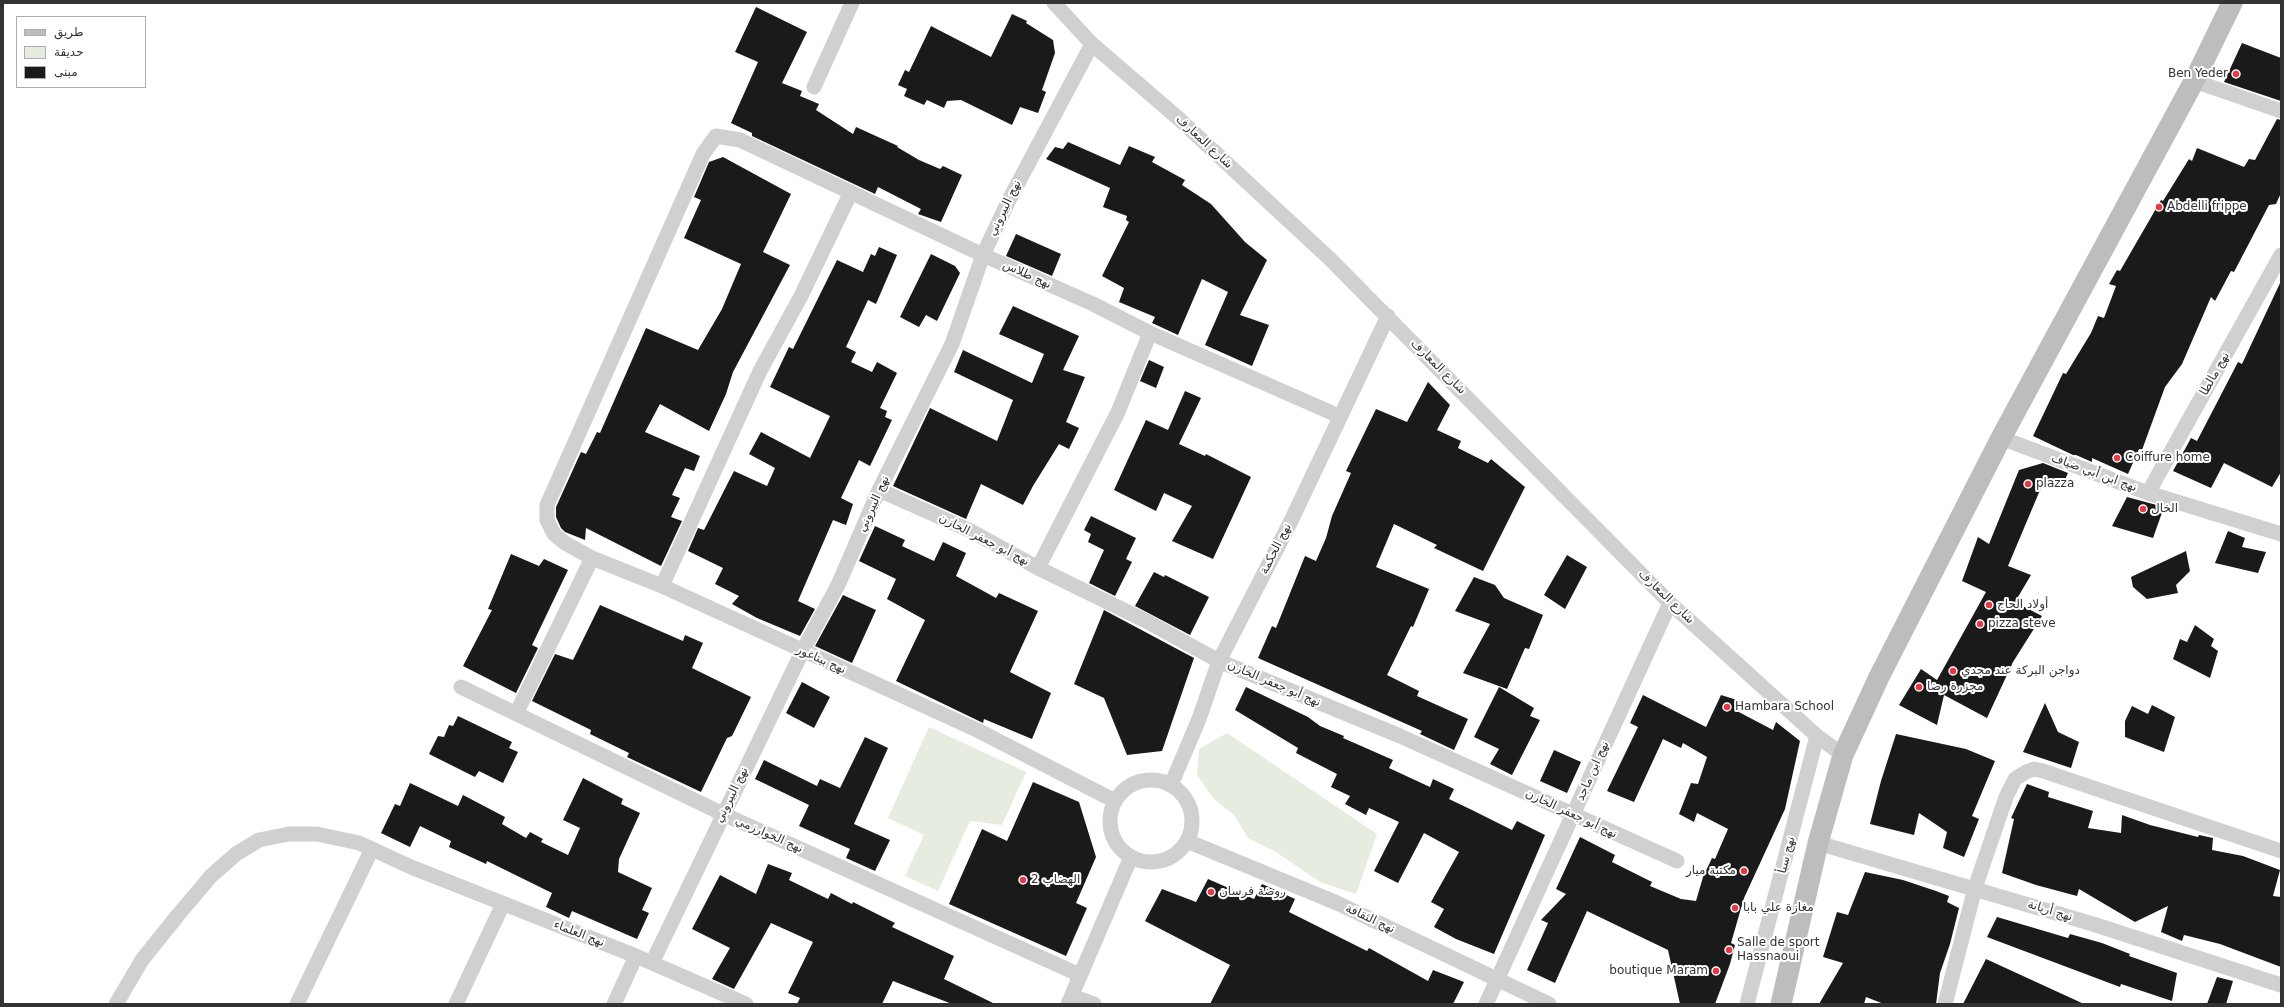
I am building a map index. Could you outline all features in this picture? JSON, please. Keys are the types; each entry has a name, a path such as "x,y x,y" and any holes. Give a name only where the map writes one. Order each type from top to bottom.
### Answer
{"street":[{"path":"814,87 852,3"},
{"name":"شارع المعارف","path":"1054,3 1092,44 1178,118 1330,259 1670,603 1817,736"},
{"path":"1781,1004 1818,843 1843,755 1879,677 2001,438 2194,81 2232,3"},
{"name":"نهج البيروني","path":"652,962 802,652 839,583 879,490 952,344 982,255 1046,128 1092,44"},
{"path":"2194,81 2281,111"},
{"name":"نهج طلاس","path":"547,505 564,464 650,275 684,195 703,154 716,136 740,140 982,255 1093,304 1150,333 1339,416"},
{"path":"662,586 760,371 801,296 851,192"},
{"name":"نهج مالطا","path":"2148,493 2281,254"},
{"name":"نهج الحكمة","path":"1171,785 1199,719 1219,661 1291,521 1339,416 1388,316"},
{"path":"1038,568 1118,412 1150,333"},
{"name":"نهج ابن أبي ضياف","path":"2001,438 2148,493 2281,534"},
{"name":"نهج أبو جعفر الخازن","path":"879,490 971,531 1038,568 1146,621 1219,661 1400,736 1677,861"},
{"name":"نهج بيتاغور","path":"547,505 547,520 554,534 565,543 592,558 662,586 802,652 977,730 1115,801"},
{"path":"517,712 592,558"},
{"name":"نهج ابن ماجد","path":"1486,1004 1498,981 1670,603"},
{"name":"نهج الخوارزمي","path":"461,687 517,712 723,814 1080,975"},
{"path":"1817,736 1843,755"},
{"name":"نهج سبأ","path":"1747,1004 1817,736"},
{"path":"1945,1004 1974,888 2012,784 2020,775 2034,770 2043,771 2281,851"},
{"path":"1156,780 1171,785 1183,795 1191,810 1192,826 1187,841 1177,853 1162,860 1146,862 1131,857 1119,846 1112,832 1110,816 1115,801 1126,789 1140,782 1156,780"},
{"name":"نهج العلماء","path":"116,1004 142,960 211,876 236,854 259,840 303,834 317,834 359,843 411,867 652,962 746,1004"},
{"name":"نهج الثقافة","path":"1187,841 1337,903 1549,1004"},
{"name":"نهج أريانة","path":"1818,843 1974,888 2281,985"},
{"path":"297,1004 372,849"},
{"path":"1094,1004 1070,1000 1131,857"},
{"path":"456,1004 503,904"},
{"path":"614,1004 636,956"}],"green space":[{"path":"929,727 1026,772 1002,825 970,821 938,891 905,876 924,835 888,818"},
{"path":"1227,733 1377,834 1356,894 1320,882 1276,852 1248,838 1234,815 1214,799 1197,775 1199,749"}],"building":[{"path":"756,7 807,32 782,83 802,91 800,96 819,104 816,110 853,134 856,127 898,146 897,147 919,160 940,169 943,166 962,175 941,222 918,214 921,209 878,187 875,194 752,136 752,133 731,123 758,62 735,52"},
{"path":"1012,14 1027,21 1026,23 1053,40 1055,53 1042,90 1046,92 1038,113 1020,107 1012,125 961,100 947,101 944,108 927,100 924,105 904,96 907,89 898,85 905,70 909,72 931,26 991,57"},
{"path":"2242,43 2281,58 2281,101 2224,82"},
{"path":"2277,119 2281,120 2281,193 2276,204 2269,205 2234,272 2231,271 2215,301 2211,297 2182,364 2165,387 2142,450 2139,449 2128,474 2092,458 2092,462 2073,455 2033,436 2063,373 2066,374 2091,333 2098,316 2104,318 2116,286 2109,284 2117,270 2120,271 2161,200 2163,201 2189,159 2192,161 2197,148 2244,167 2249,159 2255,160"},
{"path":"1068,142 1120,165 1129,146 1155,157 1152,162 1185,180 1182,185 1211,204 1245,242 1267,260 1240,315 1269,325 1252,366 1205,345 1228,292 1202,279 1178,335 1152,323 1155,317 1119,302 1124,288 1102,276 1129,222 1126,220 1127,216 1103,207 1110,188 1046,159 1055,147 1063,149"},
{"path":"723,157 791,194 763,252 790,265 733,372 726,394 709,431 660,404 645,432 700,456 694,471 685,468 672,495 680,498 671,517 682,521 661,566 586,528 585,540 565,532 561,528 556,517 556,507 581,452 586,454 597,432 600,433 646,328 698,350 722,309 741,264 684,238 701,200 694,197 709,162"},
{"path":"1016,234 1061,254 1052,276 1006,256"},
{"path":"879,247 897,255 876,304 868,300 846,347 856,352 851,362 872,372 877,362 897,373 880,408 887,411 885,417 892,420 870,466 859,460 841,498 853,504 846,525 833,520 798,601 815,609 800,636 757,618 732,604 739,596 715,584 723,568 688,551 698,528 704,530 734,471 767,486 775,468 749,454 761,432 810,458 830,416 770,387 789,347 793,349 837,260 863,272 871,254 875,256"},
{"path":"931,254 955,266 960,273 937,321 926,315 919,327 900,317"},
{"path":"2281,281 2281,472 2272,487 2224,463 2211,488 2173,471 2191,438 2197,441 2238,362 2242,364"},
{"path":"1013,306 1079,336 1063,370 1085,377 1066,422 1079,428 1069,449 1059,444 1023,505 981,484 966,519 893,486 930,408 997,441 1013,400 954,372 963,350 1032,383 1044,354 999,334"},
{"path":"1149,360 1164,367 1156,388 1140,381"},
{"path":"1428,382 1450,405 1437,430 1461,441 1458,448 1488,463 1491,459 1525,487 1483,571 1434,548 1437,545 1394,524 1376,567 1429,589 1413,627 1411,626 1387,675 1419,691 1417,696 1468,719 1454,750 1420,734 1422,731 1258,658 1272,626 1276,628 1305,556 1316,561 1326,538 1332,516 1351,473 1346,471 1376,409 1407,422"},
{"path":"1185,391 1201,398 1179,444 1205,456 1206,454 1251,477 1213,559 1172,541 1192,506 1164,493 1156,511 1114,490 1146,420 1168,430"},
{"path":"2043,463 2068,473 2061,489 2043,483 2008,566 2031,575 2015,602 2042,616 2013,662 1987,718 1944,695 1937,725 1899,705 1921,669 1937,680 1986,592 1962,581 1978,537 1989,544 2019,470"},
{"path":"2127,497 2164,507 2153,538 2112,526"},
{"path":"1091,516 1136,538 1126,559 1132,562 1115,596 1089,583 1104,550 1088,542 1091,534 1084,530"},
{"path":"875,526 905,540 902,546 934,561 943,542 966,553 956,576 996,598 999,593 1038,611 1010,672 1051,693 1032,739 984,719 983,723 896,681 925,620 887,599 896,579 859,561"},
{"path":"2228,531 2245,538 2242,547 2266,552 2258,573 2215,563"},
{"path":"2186,551 2190,571 2176,585 2178,593 2147,599 2133,587 2131,577"},
{"path":"511,554 539,566 544,559 568,570 532,645 538,648 516,693 463,666 492,610 488,609"},
{"path":"1567,555 1587,567 1565,609 1544,595"},
{"path":"1154,572 1164,577 1165,575 1209,597 1190,635 1135,606"},
{"path":"1474,577 1495,585 1504,598 1543,615 1529,649 1525,648 1507,689 1463,673 1490,624 1455,611"},
{"path":"843,595 876,610 852,663 815,646"},
{"path":"600,605 683,641 685,635 703,643 692,668 751,697 732,736 727,738 701,792 627,757 629,753 590,734 591,730 532,701 555,654 573,660"},
{"path":"1104,610 1194,658 1162,751 1127,755 1104,698 1074,684"},
{"path":"2195,625 2214,639 2211,646 2218,651 2210,678 2173,659 2180,639 2187,642"},
{"path":"802,682 830,697 814,728 786,713"},
{"path":"1246,687 1308,717 1320,726 1344,736 1343,738 1393,760 1389,768 1430,787 1433,779 1454,789 1449,799 1512,830 1517,821 1545,835 1494,954 1456,939 1434,927 1444,909 1431,902 1459,852 1424,833 1398,883 1374,871 1399,822 1369,808 1366,815 1345,804 1350,796 1331,787 1337,774 1296,753 1298,748 1235,710"},
{"path":"1499,687 1534,708 1530,716 1540,720 1512,775 1490,764 1499,749 1474,737"},
{"path":"1643,695 1706,727 1721,695 1740,701 1735,710 1773,730 1776,722 1800,741 1785,809 1744,898 1731,943 1735,945 1730,964 1715,1004 1680,1004 1668,950 1587,911 1555,983 1527,970 1548,923 1541,920 1566,894 1556,889 1580,837 1615,855 1612,862 1652,882 1650,886 1681,899 1696,901 1703,877 1712,858 1715,859 1728,829 1697,813 1694,822 1679,814 1691,783 1698,784 1707,757 1683,743 1681,748 1663,739 1634,802 1607,791 1638,727 1630,723"},
{"path":"2045,703 2058,732 2079,742 2071,768 2023,752"},
{"path":"2152,705 2175,717 2164,752 2125,737 2125,721 2132,706 2148,714"},
{"path":"458,716 512,742 509,748 518,752 503,783 479,771 475,777 429,754 438,736 444,737 449,725 453,726"},
{"path":"1896,734 1966,749 1995,761 1972,816 1979,819 1964,857 1943,848 1947,832 1919,813 1914,835 1870,824 1881,781"},
{"path":"865,737 888,748 854,824 890,840 875,871 846,858 850,849 799,826 809,805 755,779 764,760 817,786 820,779 840,788"},
{"path":"1554,750 1581,762 1567,793 1540,781"},
{"path":"583,778 623,799 621,804 640,813 619,859 618,872 652,888 642,910 649,913 637,939 572,911 569,918 546,907 552,893 487,861 486,864 449,847 451,841 420,826 410,847 381,833 395,804 400,806 410,783 458,806 463,795 505,817 502,824 526,838 530,832 543,839 541,842 568,855 580,828 563,820"},
{"name":"الهضاب 2","path":"1033,782 1079,802 1096,857 1076,903 1087,908 1066,956 949,904 982,829 1007,841"},
{"path":"2027,784 2049,792 2048,797 2093,811 2088,828 2121,833 2122,815 2150,825 2198,837 2199,835 2213,838 2212,850 2243,856 2280,870 2273,896 2281,897 2281,967 2220,944 2184,935 2182,941 2161,932 2168,906 2135,922 2079,889 2077,896 2036,885 2002,873 2014,819 2011,818"},
{"path":"768,864 792,873 789,880 828,899 831,893 852,904 853,902 895,923 892,927 954,956 944,979 995,1004 952,1004 893,981 882,1004 797,1004 800,998 788,993 813,942 771,923 734,989 712,979 730,948 692,929 720,875 756,894"},
{"path":"1865,872 1903,880 1936,891 1949,896 1947,902 1959,908 1950,944 1940,973 1936,1004 1884,1004 1866,997 1864,1004 1819,1004 1843,963 1823,957 1837,912 1848,915"},
{"path":"1208,879 1254,899 1262,884 1295,899 1289,912 1367,951 1369,948 1428,981 1433,970 1464,982 1453,1004 1210,1004 1230,965 1145,921 1162,889 1196,902"},
{"path":"1997,917 2068,938 2070,934 2102,943 2130,954 2129,956 2177,973 2172,1001 2121,984 2120,987 1987,937"},
{"path":"1986,959 2084,1004 1963,1004"},
{"path":"2217,977 2233,981 2226,1004 2207,1004"}],"place":[{"name":"Ben Yeder","path":"2236,74"},
{"name":"Abdelli frippe","path":"2159,207"},
{"name":"Coiffure home","path":"2117,458"},
{"name":"plazza","path":"2028,484"},
{"name":"الخال","path":"2143,509"},
{"name":"أولاد الحاج","path":"1989,605"},
{"name":"pizza steve","path":"1980,624"},
{"name":"دواجن البركة عند مجدي","path":"1953,671"},
{"name":"مجزرة رضا","path":"1919,687"},
{"name":"Hambara School","path":"1727,707"},
{"name":"مكتبة ميار","path":"1744,871"},
{"name":"الهضاب 2","path":"1023,880"},
{"name":"روضة فرسان","path":"1211,892"},
{"name":"مغازة علي بابا","path":"1735,908"},
{"name":"Salle de sport Hassnaoui","path":"1729,950"},
{"name":"boutique Maram","path":"1716,971"}]}
